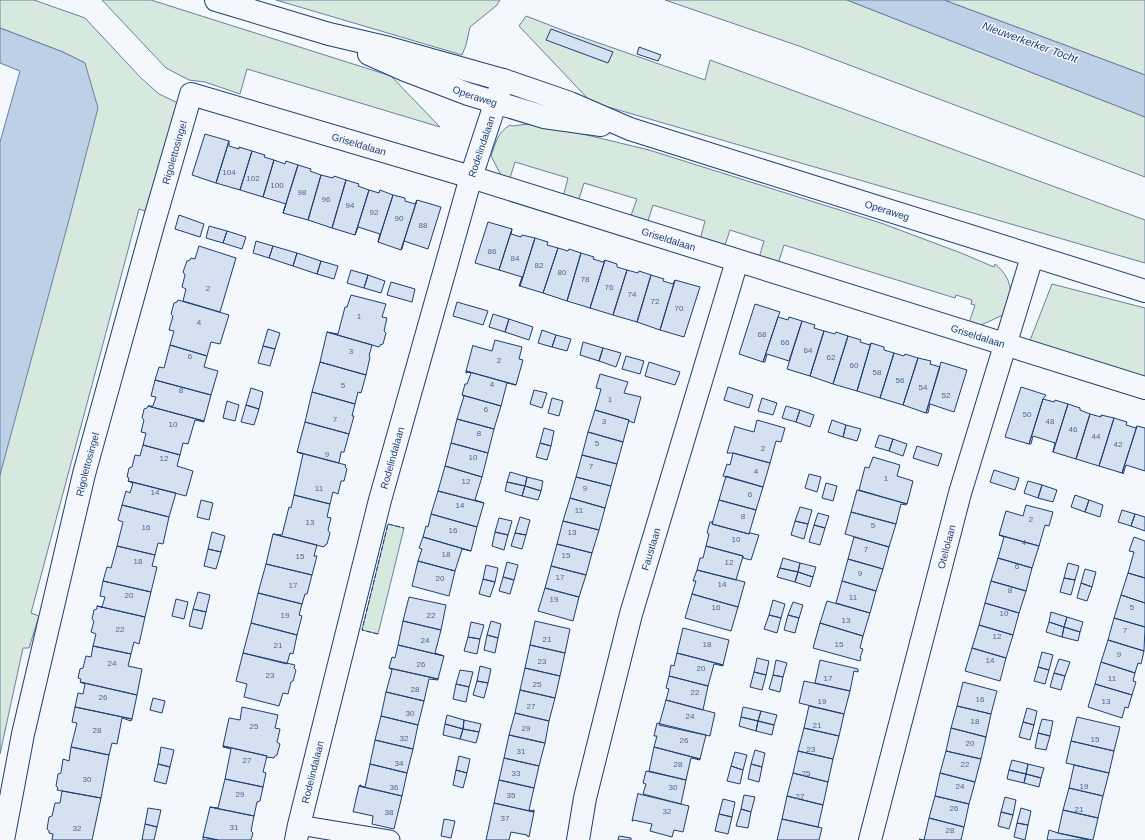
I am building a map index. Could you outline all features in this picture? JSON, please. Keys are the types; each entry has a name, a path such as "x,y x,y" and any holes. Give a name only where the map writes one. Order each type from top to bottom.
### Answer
{"street":[{"name":"Operaweg","path":"216,0 329,34 389,48 503,80 570,103 630,128 1145,292"},
{"name":"Operaweg","path":"329,34 405,70 468,94 544,117 630,128"},
{"name":"Rodelindalaan","path":"297,832 380,500 471,177 503,80"},
{"name":"Griseldalaan","path":"191,94 471,177 1145,388"},
{"name":"Rigolettosingel","path":"3,840 23,734 84,474 191,94"},
{"name":"Otellolaan","path":"870,840 960,493 1032,257"},
{"name":"Faustlaan","path":"578,840 585,798 631,614 737,261"},
{"path":"297,832 390,840"}],"shaded area":[{"path":"0,0 34,0 85,18 141,78 159,94 180,104 148,212 139,209 31,613 39,616 29,648 23,648 0,754 0,473 85,63 63,52 0,28"},
{"path":"102,0 151,0 391,76 440,127 247,69 240,94 205,82 189,80 166,68"},
{"path":"276,0 500,0 496,6 470,27 462,55"},
{"path":"665,0 847,0 1145,117 1145,177 799,46"},
{"path":"944,0 1145,0 1145,75"},
{"path":"526,16 705,80 710,60 1145,220 1145,263 591,102 519,26"},
{"path":"537,123 649,150 881,223 994,267 995,264 1004,274 1010,286 1009,299 1003,315 979,326 969,323 975,305 971,304 972,300 956,295 955,298 784,245 778,264 759,258 764,241 730,230 724,248 700,240 705,221 653,205 647,224 630,218 637,199 584,183 578,202 563,197 568,178 515,162 509,181 503,179 491,156 502,131 510,125"},
{"path":"1052,284 1145,308 1145,377 1029,343"},
{"path":"388,524 404,528 378,634 362,630"}],"water":[{"name":"Nieuwerkerker Tocht","path":"847,0 944,0 1145,75 1145,117"},
{"path":"0,28 63,52 85,63 98,108 0,475 0,142 20,71 0,63"}],"building":[{"path":"551,29 613,52 608,63 546,40"},
{"path":"639,47 661,55 658,61 637,54"},
{"path":"205,134 229,141 216,183 192,175"},
{"path":"229,141 229,146 252,151 240,190 216,183"},
{"path":"252,151 265,155 264,157 274,160 263,197 240,190"},
{"path":"274,160 285,164 286,161 298,165 286,204 263,197"},
{"path":"298,165 311,169 310,171 321,175 308,220 283,213"},
{"path":"321,175 333,178 334,176 346,180 332,228 308,220"},
{"path":"346,180 359,184 358,186 369,190 355,235 332,228"},
{"path":"369,190 379,193 380,190 393,195 378,242 380,234 358,227 355,235"},
{"path":"393,195 405,198 405,201 415,204 417,200 401,250 378,242"},
{"path":"417,200 441,207 428,249 404,241 401,250"},
{"path":"179,215 204,224 200,237 175,229"},
{"path":"488,222 512,229 499,270 475,263"},
{"path":"209,226 227,231 223,243 206,238"},
{"path":"512,229 511,234 521,237 522,235 535,238 520,286 522,277 499,270"},
{"path":"227,231 246,237 242,249 223,243"},
{"path":"535,238 548,242 547,245 558,248 543,293 520,286"},
{"path":"256,241 273,246 269,258 253,253"},
{"path":"199,246 236,258 220,312 183,301 186,289 182,287 185,275 183,272 187,261 191,258 195,259"},
{"path":"273,246 297,253 293,266 269,258"},
{"path":"558,248 568,251 569,249 581,253 567,301 543,293"},
{"path":"297,253 321,261 317,274 293,266"},
{"path":"581,253 594,257 593,259 603,262 605,260 590,308 567,301"},
{"path":"605,260 617,264 617,267 627,270 613,315 590,308"},
{"path":"321,261 338,266 334,279 317,274"},
{"path":"351,270 368,275 364,288 347,283"},
{"path":"627,270 638,273 639,271 651,275 637,322 613,315"},
{"path":"368,275 385,281 381,293 364,288"},
{"path":"651,275 664,279 663,281 673,284 675,280 660,330 637,322"},
{"path":"675,280 700,287 684,337 660,330"},
{"path":"391,282 415,289 412,302 387,295"},
{"path":"351,295 386,304 382,317 387,318 384,331 386,333 383,344 379,347 327,332 338,334 345,307 347,307"},
{"path":"178,300 229,315 220,344 211,342 207,356 170,345 174,331 169,330 173,316 171,314 174,303"},
{"path":"457,302 488,311 483,325 453,316"},
{"path":"755,304 780,312 763,362 739,354"},
{"path":"493,314 509,319 505,332 489,327"},
{"path":"778,317 788,320 789,317 802,321 789,361 767,354 765,362 763,362"},
{"path":"509,319 533,327 529,340 505,332"},
{"path":"802,321 815,325 814,328 824,331 810,376 787,369"},
{"path":"268,329 280,333 275,349 263,346"},
{"path":"542,330 556,335 552,347 538,343"},
{"path":"824,331 835,334 836,332 848,336 833,384 810,376"},
{"path":"327,332 372,345 366,375 320,362"},
{"path":"556,335 571,339 567,351 552,347"},
{"path":"848,336 861,340 860,342 870,345 871,343 857,391 833,384"},
{"path":"495,340 522,347 519,359 523,360 516,385 466,371 473,345 492,351"},
{"path":"583,342 603,348 599,361 580,355"},
{"path":"871,343 884,347 884,350 894,353 880,398 857,391"},
{"path":"170,345 207,356 204,367 218,371 211,395 155,380 159,367 164,368"},
{"path":"263,346 275,349 270,366 258,363"},
{"path":"603,348 621,353 616,367 599,361"},
{"path":"894,353 904,356 905,354 918,358 903,405 880,398"},
{"path":"626,356 644,361 640,374 622,369"},
{"path":"918,358 931,361 930,364 940,367 926,413 903,405"},
{"path":"320,362 366,375 361,393 358,392 355,404 312,392"},
{"path":"649,362 680,372 675,385 645,376"},
{"path":"941,362 967,370 954,412 930,404 928,413 926,413"},
{"path":"466,371 516,385 507,383 501,406 462,395 465,384 467,384 471,373 466,373"},
{"path":"600,374 628,382 624,393 641,397 634,423 629,420 595,410 601,389 596,388"},
{"path":"155,380 211,395 204,421 148,406 153,406 156,397 151,396"},
{"path":"728,387 753,395 749,408 724,400"},
{"path":"1021,387 1046,395 1043,399 1029,444 1005,437"},
{"path":"251,388 263,392 259,409 246,405"},
{"path":"534,390 547,393 542,408 530,404"},
{"path":"312,392 355,404 352,416 354,416 349,434 305,422"},
{"path":"462,395 501,406 494,429 457,419 464,396"},
{"path":"552,398 563,401 559,416 548,413"},
{"path":"762,398 777,403 773,415 758,411"},
{"path":"1043,399 1054,402 1055,400 1068,404 1053,452 1055,443 1033,436 1031,444 1029,444"},
{"path":"227,401 239,405 235,421 223,418"},
{"path":"1068,404 1080,408 1080,410 1090,414 1076,459 1053,452"},
{"path":"246,405 259,409 254,425 241,422"},
{"path":"148,406 204,421 195,420 188,444 183,443 180,455 143,445 146,433 141,432 144,420 142,418 144,409"},
{"path":"786,406 800,410 796,422 782,418"},
{"path":"595,410 629,420 623,442 588,432"},
{"path":"800,410 814,415 810,427 796,422"},
{"path":"1090,414 1114,418 1099,466 1076,459"},
{"path":"1114,418 1127,422 1126,425 1136,428 1137,426 1122,473 1099,466"},
{"path":"457,419 494,429 488,453 451,443"},
{"path":"757,420 785,428 781,442 776,441 770,463 733,453 727,453 735,426 754,432"},
{"path":"832,420 846,425 843,437 828,432"},
{"path":"305,422 349,434 344,452 341,452 339,463 297,452"},
{"path":"846,425 861,429 857,441 843,437"},
{"path":"1137,426 1145,428 1145,471 1126,465 1123,474 1122,473"},
{"path":"544,428 554,431 551,446 540,443"},
{"path":"588,432 623,442 617,464 582,455"},
{"path":"879,435 893,439 889,451 875,447"},
{"path":"893,439 907,444 903,456 889,451"},
{"path":"451,443 488,453 482,477 445,466"},
{"path":"540,443 551,446 547,460 536,457"},
{"path":"143,445 180,455 177,466 193,471 186,496 128,481 129,478 127,477 129,468 132,467 135,455 140,456"},
{"path":"917,446 942,454 938,466 913,458"},
{"path":"297,452 346,465 345,467 347,469 344,481 341,481 338,494 333,492 330,504 294,495 303,454"},
{"path":"733,453 770,463 763,487 723,476 727,464 730,465"},
{"path":"582,455 617,464 611,486 576,477"},
{"path":"873,457 900,465 897,476 913,481 907,504 859,490 865,467 869,468"},
{"path":"445,466 482,477 475,500 484,503 438,491"},
{"path":"994,470 1019,478 1015,490 990,482"},
{"path":"510,472 527,477 525,486 507,482"},
{"path":"809,474 821,477 817,492 805,488"},
{"path":"726,476 763,487 756,510 719,500"},
{"path":"527,477 543,481 541,491 525,486"},
{"path":"576,477 611,486 605,508 570,498"},
{"path":"128,481 176,493 169,517 122,505 126,491 130,493 133,483"},
{"path":"1028,481 1042,485 1038,498 1024,493"},
{"path":"507,482 525,486 522,496 505,491"},
{"path":"826,483 837,486 833,501 822,498"},
{"path":"1042,485 1057,490 1053,502 1038,498"},
{"path":"525,486 541,491 538,500 522,496"},
{"path":"857,490 907,504 901,504 896,524 851,512"},
{"path":"438,491 484,503 477,527 431,514"},
{"path":"294,495 330,504 327,517 331,518 328,530 330,533 327,544 324,547 273,534 282,535 289,507 291,508"},
{"path":"1075,495 1089,500 1085,512 1071,507"},
{"path":"570,498 605,508 599,530 563,521"},
{"path":"201,500 213,503 209,520 197,517"},
{"path":"719,500 756,510 749,534 712,524"},
{"path":"1089,500 1103,505 1100,517 1085,512"},
{"path":"122,505 169,517 163,544 158,543 155,555 117,546 123,522 118,520"},
{"path":"1026,505 1053,512 1049,526 1045,525 1039,546 999,535 1006,511 1023,516"},
{"path":"800,507 812,510 808,524 795,521"},
{"path":"1122,510 1135,514 1131,526 1118,522"},
{"path":"851,512 896,524 889,547 845,534"},
{"path":"818,513 829,516 825,528 814,525"},
{"path":"431,514 477,527 471,551 423,537 426,526 428,527"},
{"path":"1135,514 1145,517 1145,531 1131,526"},
{"path":"520,517 530,520 526,535 515,533"},
{"path":"499,518 512,521 508,535 495,532"},
{"path":"563,521 599,530 592,553 557,544"},
{"path":"795,521 808,524 804,539 791,535"},
{"path":"710,522 713,522 712,524 749,534 759,535 751,560 743,558 743,556 706,546"},
{"path":"814,525 825,528 820,545 809,542"},
{"path":"212,532 225,536 221,552 208,549"},
{"path":"495,532 508,535 504,550 492,546"},
{"path":"515,533 526,535 522,549 511,546"},
{"path":"273,534 317,545 314,556 317,556 312,575 266,564"},
{"path":"999,535 1039,546 1032,568 998,558 1004,537"},
{"path":"423,537 471,551 462,549 455,571 418,561 422,549 419,548"},
{"path":"854,537 889,547 883,569 848,559"},
{"path":"1134,537 1145,541 1145,578 1128,573 1134,552 1129,551"},
{"path":"557,544 592,553 586,575 551,566"},
{"path":"117,546 155,555 152,566 157,567 151,592 103,581 107,567 111,568"},
{"path":"706,546 743,556 736,580 697,570 700,558 703,558"},
{"path":"208,549 221,552 216,569 204,566"},
{"path":"783,558 800,563 798,572 780,568"},
{"path":"998,558 1032,568 1026,591 991,581"},
{"path":"848,559 883,569 876,591 842,581"},
{"path":"418,561 455,571 449,596 412,586"},
{"path":"507,562 518,565 514,580 503,577"},
{"path":"800,563 816,567 813,577 798,572"},
{"path":"1068,563 1079,566 1075,580 1064,578"},
{"path":"266,564 312,575 307,594 305,594 302,604 258,593"},
{"path":"486,565 498,568 495,582 483,579"},
{"path":"551,566 586,575 579,597 545,588"},
{"path":"780,568 798,572 795,582 777,577"},
{"path":"1085,569 1096,572 1092,587 1081,583"},
{"path":"697,570 745,582 738,607 692,594 696,581 693,581"},
{"path":"798,572 813,577 810,587 795,582"},
{"path":"1128,573 1145,578 1145,603 1121,595"},
{"path":"503,577 514,580 510,594 499,591"},
{"path":"1064,578 1075,580 1071,595 1060,592"},
{"path":"483,579 495,582 490,597 479,594"},
{"path":"103,581 151,592 145,617 97,606 102,607 105,597 100,596"},
{"path":"842,581 876,591 870,613 836,603"},
{"path":"991,581 1026,591 1019,613 985,603"},
{"path":"1081,583 1092,587 1087,601 1077,598"},
{"path":"545,588 579,597 573,621 538,611"},
{"path":"198,592 210,595 206,612 193,609"},
{"path":"258,593 302,604 299,615 302,616 297,635 251,623"},
{"path":"692,594 738,607 731,631 685,618"},
{"path":"1121,595 1145,603 1145,627 1114,618"},
{"path":"409,597 446,605 441,630 403,621"},
{"path":"176,599 188,602 184,619 172,616"},
{"path":"773,600 785,604 781,618 769,615"},
{"path":"827,601 870,613 863,636 820,623"},
{"path":"793,602 803,605 799,618 788,615"},
{"path":"985,603 1019,613 1013,635 979,625"},
{"path":"97,606 145,617 139,644 134,642 131,654 93,646 96,634 91,632 94,621 92,619 94,610 97,609"},
{"path":"193,609 206,612 202,629 189,626"},
{"path":"1051,612 1067,617 1064,627 1049,622"},
{"path":"769,615 781,618 777,633 764,629"},
{"path":"788,615 799,618 795,633 784,630"},
{"path":"1067,617 1083,622 1080,632 1064,627"},
{"path":"1114,618 1145,627 1144,651 1108,640"},
{"path":"403,621 441,630 435,653 444,656 398,645"},
{"path":"491,621 501,624 498,638 487,635"},
{"path":"535,621 570,629 565,653 530,645"},
{"path":"471,622 484,625 480,639 468,637"},
{"path":"1049,622 1064,627 1062,637 1046,632"},
{"path":"251,623 297,635 293,654 290,653 287,664 243,653"},
{"path":"820,623 863,636 860,648 863,649 860,661 813,648"},
{"path":"979,625 1013,635 1006,658 972,648"},
{"path":"1064,627 1080,632 1078,641 1062,637"},
{"path":"683,628 729,640 723,665 677,653"},
{"path":"487,635 498,638 495,653 484,650"},
{"path":"468,637 480,639 477,654 464,651"},
{"path":"1108,640 1144,651 1141,664 1138,663 1135,673 1101,662"},
{"path":"398,645 444,656 438,679 389,668 392,657 395,658"},
{"path":"530,645 565,653 560,676 525,668"},
{"path":"93,646 131,654 128,666 142,669 137,695 80,682 81,679 78,678 80,669 83,668 86,656 91,657"},
{"path":"972,648 1006,658 1000,681 965,671"},
{"path":"1042,652 1053,655 1049,670 1038,667"},
{"path":"243,653 295,665 294,668 296,670 288,694 283,693 279,706 244,697 247,684 236,681"},
{"path":"677,653 723,666 714,664 708,686 669,676 671,665 674,666"},
{"path":"757,658 769,661 766,675 754,672"},
{"path":"1059,659 1070,662 1065,676 1054,673"},
{"path":"776,660 787,663 783,677 773,675"},
{"path":"820,660 858,669 858,672 854,671 850,691 815,683"},
{"path":"1101,662 1135,673 1133,681 1136,682 1132,695 1095,684"},
{"path":"480,666 491,669 488,683 477,681"},
{"path":"1038,667 1049,670 1045,684 1034,681"},
{"path":"389,668 438,680 429,679 424,701 386,692 392,670"},
{"path":"525,668 560,676 555,698 520,690"},
{"path":"460,670 473,672 469,687 456,684"},
{"path":"754,672 766,675 762,690 750,687"},
{"path":"1054,673 1065,676 1061,690 1050,687"},
{"path":"773,675 783,677 780,692 769,689"},
{"path":"669,676 708,686 703,710 666,700 669,689 666,688"},
{"path":"477,681 488,683 484,698 473,695"},
{"path":"804,681 850,691 844,714 799,703"},
{"path":"80,682 137,695 132,719 75,707 78,693 83,694 85,684"},
{"path":"963,682 997,691 991,714 957,706"},
{"path":"456,684 469,687 466,702 453,699"},
{"path":"1095,684 1132,695 1128,708 1125,707 1122,718 1088,707"},
{"path":"520,690 555,698 549,721 515,713"},
{"path":"386,692 424,701 418,725 381,716"},
{"path":"153,698 165,701 162,713 150,710"},
{"path":"666,700 715,713 710,736 659,725"},
{"path":"809,706 844,714 839,736 804,728"},
{"path":"957,706 991,714 986,737 951,728"},
{"path":"75,707 132,719 131,721 122,718 117,744 112,743 109,755 71,747 77,723 72,722"},
{"path":"242,707 278,715 275,728 280,729 277,742 280,744 277,755 274,758 223,746 229,718 240,720"},
{"path":"743,707 761,711 758,721 741,717"},
{"path":"1027,708 1037,711 1034,725 1023,722"},
{"path":"761,711 777,715 774,725 758,721"},
{"path":"515,713 549,721 545,743 509,735"},
{"path":"447,715 464,720 463,729 445,724"},
{"path":"381,716 418,725 413,749 375,740"},
{"path":"741,717 758,721 756,731 739,726"},
{"path":"1077,717 1120,727 1114,751 1071,741"},
{"path":"1042,719 1053,721 1050,736 1038,733"},
{"path":"464,720 481,724 479,732 463,729"},
{"path":"758,721 774,725 772,735 756,731"},
{"path":"1023,722 1034,725 1030,740 1019,737"},
{"path":"657,723 706,735 700,759 654,747 657,736 654,736"},
{"path":"445,724 463,729 460,739 443,735"},
{"path":"804,728 839,736 833,759 798,751"},
{"path":"951,728 986,737 981,759 946,751"},
{"path":"463,729 479,732 476,743 460,739"},
{"path":"1038,733 1050,736 1046,750 1035,748"},
{"path":"509,735 545,743 539,766 504,758"},
{"path":"375,740 413,749 407,773 370,764"},
{"path":"1071,741 1114,751 1109,773 1066,763"},
{"path":"223,746 267,756 263,772 266,773 263,787 225,779 231,749"},
{"path":"71,747 109,755 101,798 57,790 58,788 56,786 58,774 61,773 63,759 69,761"},
{"path":"161,747 174,750 170,767 158,764"},
{"path":"654,747 700,760 691,758 686,780 649,771"},
{"path":"755,750 765,753 762,767 751,764"},
{"path":"798,751 833,759 828,782 793,773"},
{"path":"946,751 981,759 975,782 940,773"},
{"path":"735,752 747,755 743,770 731,766"},
{"path":"459,756 470,759 467,773 456,770"},
{"path":"504,758 539,766 534,788 499,780"},
{"path":"1012,760 1028,764 1026,774 1009,770"},
{"path":"158,764 170,767 166,784 154,781"},
{"path":"370,764 407,773 402,796 359,786 361,785 365,787"},
{"path":"751,764 762,767 759,782 748,779"},
{"path":"1028,764 1044,768 1041,778 1026,774"},
{"path":"1074,765 1109,773 1103,796 1069,788"},
{"path":"731,766 743,770 740,784 727,781"},
{"path":"456,770 467,773 463,788 453,785"},
{"path":"1009,770 1026,774 1024,783 1007,779"},
{"path":"646,771 686,780 681,804 643,794 646,784 643,783"},
{"path":"793,773 828,782 823,805 787,796"},
{"path":"940,773 975,782 969,804 935,796"},
{"path":"1026,774 1041,778 1039,787 1024,783"},
{"path":"225,779 263,787 260,801 257,802 254,816 210,807 218,808"},
{"path":"499,780 534,788 529,810 534,810 534,812 494,803"},
{"path":"359,786 402,796 394,829 372,824 373,816 353,812"},
{"path":"1069,788 1103,796 1098,818 1063,810"},
{"path":"62,791 101,798 92,840 52,840 53,834 49,833 47,829 49,817 52,816 55,803 60,803"},
{"path":"638,793 689,806 683,832 674,830 672,837 650,831 652,824 632,821"},
{"path":"744,795 755,797 751,812 741,809"},
{"path":"787,796 823,805 818,827 782,819"},
{"path":"935,796 969,804 964,827 929,818"},
{"path":"1005,797 1016,800 1013,815 1001,812"},
{"path":"723,799 735,802 732,817 719,814"},
{"path":"494,803 534,812 529,837 527,835 511,832 509,840 486,840"},
{"path":"210,807 254,816 251,840 218,840 203,837"},
{"path":"148,808 161,810 157,827 145,824"},
{"path":"1021,808 1031,811 1028,825 1017,823"},
{"path":"741,809 751,812 748,828 736,826"},
{"path":"1063,810 1098,818 1093,840 1058,833"},
{"path":"1001,812 1013,815 1009,829 998,826"},
{"path":"719,814 732,817 728,834 715,831"},
{"path":"929,818 964,827 961,840 924,840"},
{"path":"444,819 455,821 451,838 441,836"},
{"path":"782,819 822,828 819,840 777,840"},
{"path":"1017,823 1028,825 1025,840 1014,837"},
{"path":"145,824 157,827 154,840 142,840"},
{"path":"1049,830 1058,833 1089,840 1047,840"},
{"path":"619,836 631,838 631,840 618,840"},
{"path":"203,837 218,840 203,840"}],"fence":[{"path":"378,634 362,630 388,524 404,528"}]}
